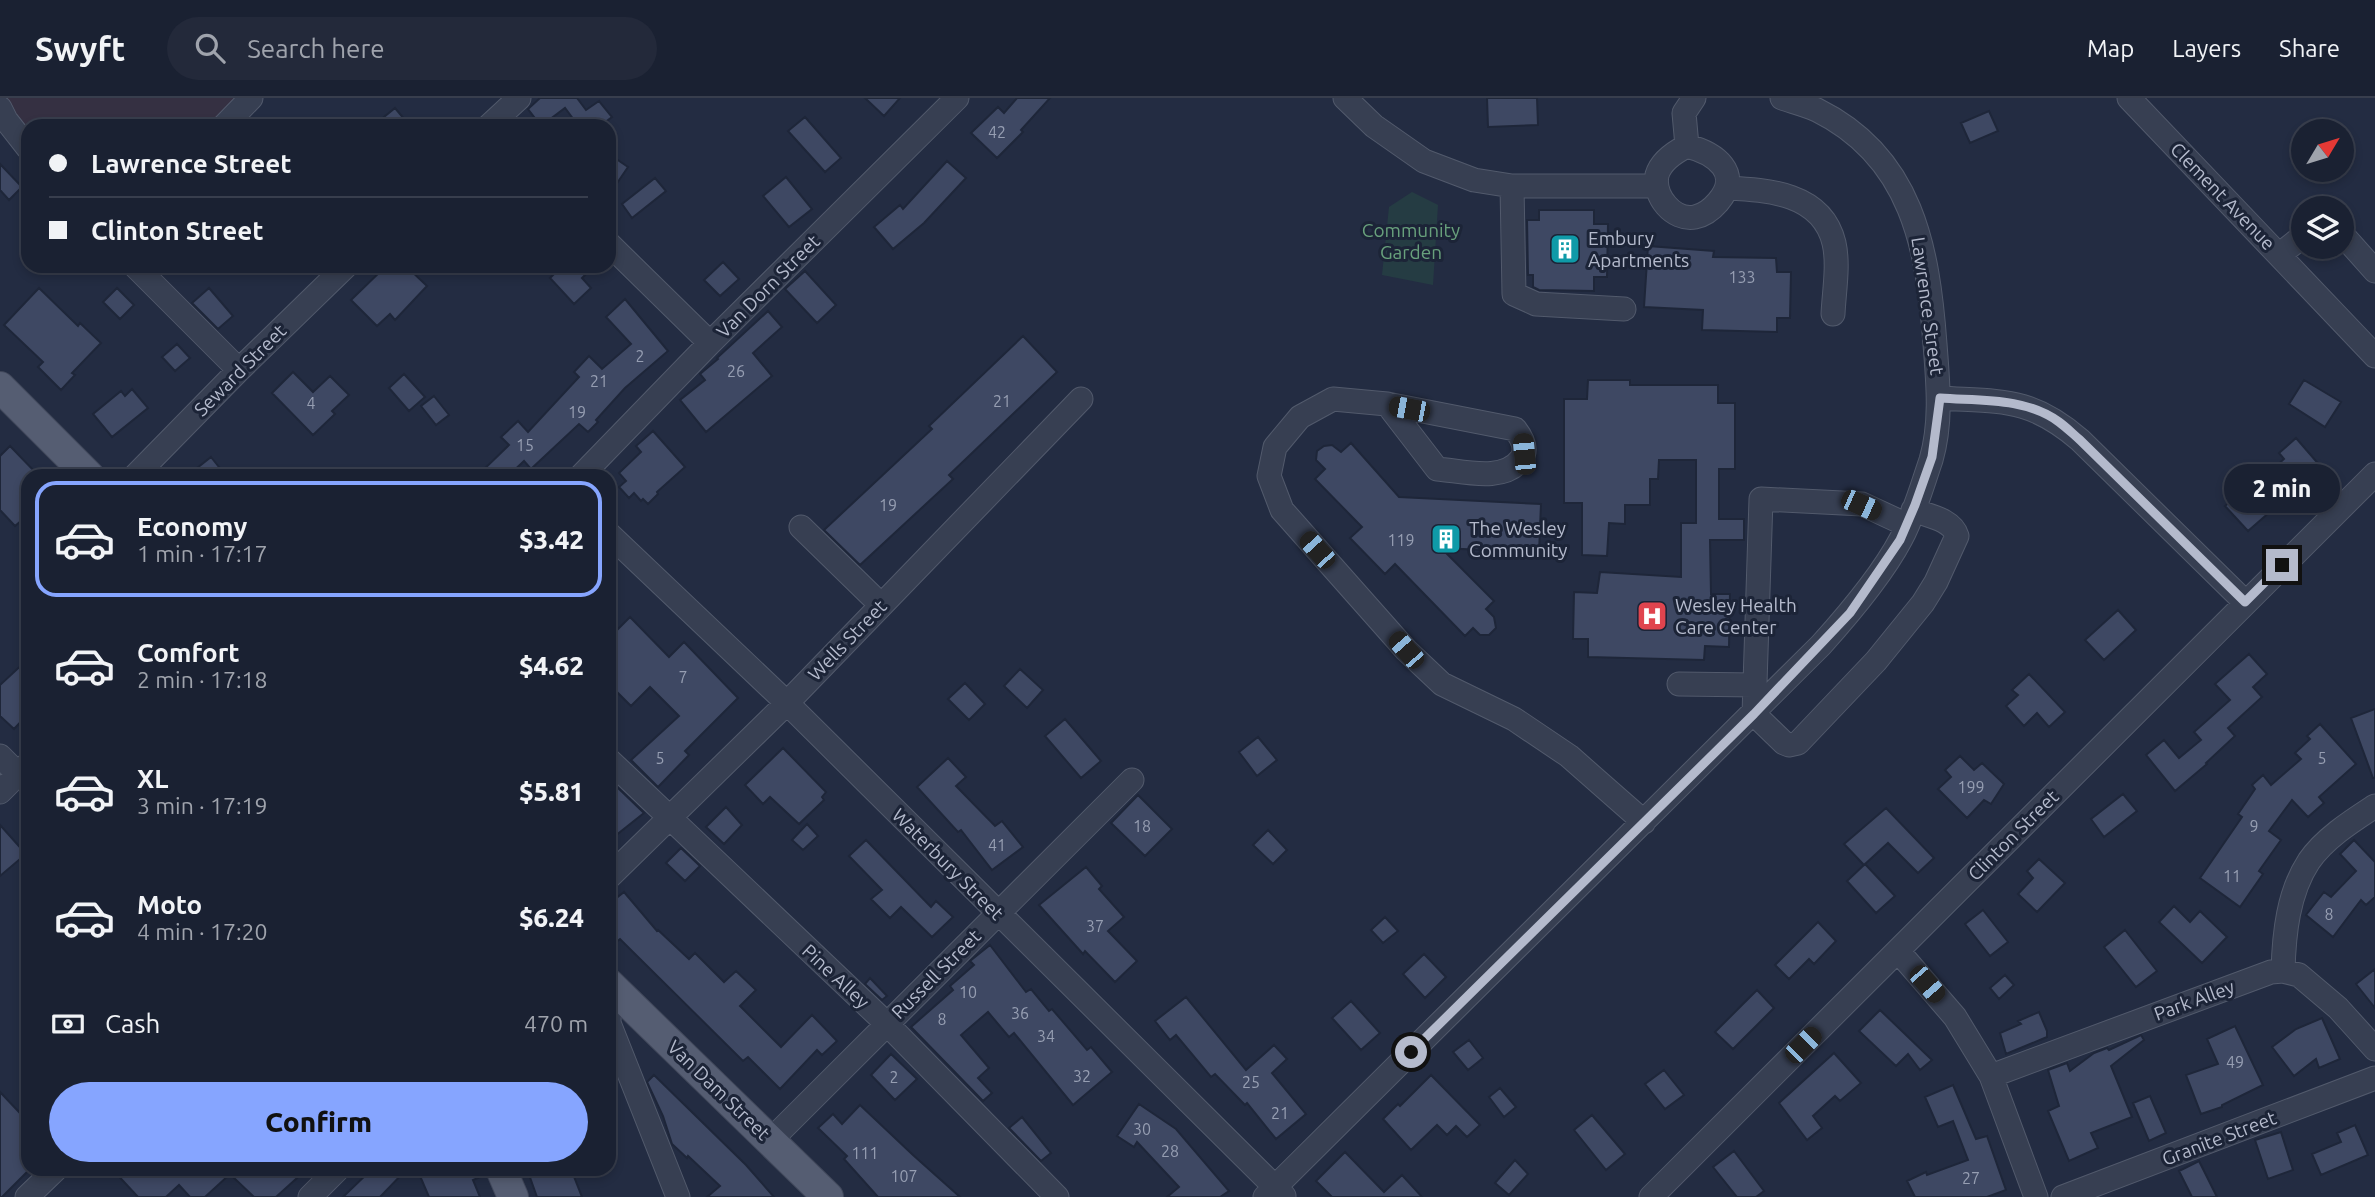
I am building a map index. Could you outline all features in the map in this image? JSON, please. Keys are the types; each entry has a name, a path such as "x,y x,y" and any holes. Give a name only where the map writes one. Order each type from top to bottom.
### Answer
{"main road":[{"path":"0,387 82,469"},
{"name":"Van Dam Street","path":"616,991 828,1197"},
{"path":"504,1176 513,1197"}],"street":[{"path":"16,98 0,106 6,120 21,139"},
{"path":"231,119 251,98"},
{"path":"496,119 519,98"},
{"name":"Van Dorn Street","path":"588,469 710,343 957,98"},
{"path":"1345,98 1374,126 1424,160 1474,180 1512,186 1657,187"},
{"path":"1687,146 1684,113 1694,98"},
{"name":"Lawrence Street","path":"1275,1194 1754,714 1850,613 1900,540 1932,457 1940,398 1933,316 1919,232 1910,207 1891,172 1867,145 1844,125 1816,110 1782,98"},
{"name":"Clement Avenue","path":"2129,98 2375,356"},
{"path":"1687,146 1705,150 1719,160 1727,175 1727,188 1710,210 1696,217 1683,216 1670,209 1661,199 1657,187 1658,173 1665,162 1675,152 1687,146"},
{"path":"1512,186 1514,294 1536,304 1624,309"},
{"path":"1727,188 1768,190 1786,194 1801,201 1821,218 1834,243 1836,269 1833,314"},
{"path":"2279,255 2291,246"},
{"path":"2354,247 2375,271"},
{"path":"616,251 710,343"},
{"path":"142,273 239,370"},
{"name":"Seward Street","path":"142,469 339,273"},
{"path":"1940,398 2008,402 2034,408 2057,421 2080,440 2245,602"},
{"name":"Wells Street","path":"616,870 787,703 1081,399"},
{"path":"1387,404 1437,469 1502,474 1516,466 1524,454 1523,439 1515,429 1387,404 1333,399 1300,418 1275,447 1269,476 1282,510 1406,650 1442,684 1514,719 1569,757 1644,822"},
{"name":"Clinton Street","path":"1651,1197 2375,474"},
{"path":"1761,499 1861,505 1953,526 1957,536 1923,603 1876,661 1798,743 1784,743 1754,714 1755,685 1761,499"},
{"path":"801,527 881,605"},
{"name":"Waterbury Street","path":"616,541 787,703 1275,1194"},
{"path":"1679,684 1755,685"},
{"path":"0,756 21,768"},
{"name":"Pine Alley","path":"616,767 887,1024 1057,1197"},
{"path":"0,792 21,771"},
{"name":"Russell Street","path":"771,1140 1132,780"},
{"path":"2375,806 2339,830 2309,861 2292,900 2284,937 2283,971 2298,975 2338,1008 2375,1049"},
{"path":"1898,951 1955,1017 1991,1076 2036,1197"},
{"name":"Park Alley","path":"1991,1076 2271,972 2283,971"},
{"path":"616,1041 678,1197"},
{"name":"Granite Street","path":"2063,1197 2375,1078"},
{"path":"27,1197 49,1176"},
{"path":"310,1197 331,1176"}],"shaded area":[{"path":"0,98 236,98 215,119 21,120"}],"green space":[{"name":"Community Garden","path":"1412,192 1438,205 1433,285 1382,275 1389,207"}],"building":[{"path":"540,98 577,98 586,110 599,101 612,117 573,119 565,108 550,119 536,119 528,109"},
{"path":"865,98 900,98 884,116"},
{"path":"1017,98 1050,98 1021,130 1023,132 997,158 971,133 998,107 1004,113"},
{"path":"1487,98 1537,98 1538,125 1488,127"},
{"path":"395,108 404,119 382,119"},
{"path":"1989,111 1998,131 1970,143 1961,123"},
{"path":"805,117 841,158 825,172 788,131"},
{"path":"616,159 628,167 616,185"},
{"path":"947,161 966,178 924,223 893,249 874,227 900,205 903,209"},
{"path":"0,164 21,188 9,200 0,190"},
{"path":"786,177 812,209 789,227 763,196"},
{"path":"655,178 666,191 632,218 622,204"},
{"name":"Embury Apartments","path":"1539,210 1594,210 1594,224 1608,224 1607,277 1594,277 1594,291 1539,290 1533,287 1533,275 1528,275 1527,220 1539,220"},
{"path":"1648,246 1714,251 1713,257 1776,258 1777,272 1791,272 1790,318 1777,318 1777,332 1702,330 1703,310 1644,307"},
{"path":"723,262 739,279 720,296 704,280"},
{"path":"805,271 836,305 817,323 785,289"},
{"path":"379,273 413,273 427,286 395,320 390,314 377,326 351,300"},
{"path":"555,273 587,273 582,278 591,288 574,304 550,278"},
{"path":"39,288 78,326 80,323 101,343 72,373 75,375 61,390 38,367 43,362 4,325"},
{"path":"117,288 134,305 120,319 103,302"},
{"path":"209,288 233,316 218,329 192,303"},
{"path":"625,299 668,351 625,388 588,432 579,424 531,469 524,461 515,469 484,469 509,445 501,437 518,421 528,432 579,377 574,372 589,356 602,369 631,344 606,317"},
{"path":"768,311 782,327 753,353 772,376 706,432 680,400 705,380 700,374"},
{"path":"1023,336 1057,372 949,475 953,479 860,565 824,530 932,429 929,426"},
{"path":"177,344 190,358 175,371 162,357"},
{"path":"293,372 313,392 330,376 349,395 332,411 335,414 313,435 272,393"},
{"path":"404,374 425,397 409,411 389,388"},
{"path":"1588,380 1630,380 1630,385 1718,385 1718,403 1735,403 1735,469 1719,469 1719,519 1744,519 1744,540 1710,540 1711,594 1730,594 1729,647 1705,646 1704,660 1588,657 1588,639 1573,639 1574,592 1597,593 1600,572 1681,577 1681,523 1696,523 1696,460 1659,460 1658,479 1650,479 1650,505 1625,505 1625,524 1609,523 1607,556 1582,555 1582,503 1564,503 1564,399 1587,399"},
{"path":"2304,380 2341,402 2325,427 2289,404"},
{"path":"132,389 148,408 112,437 93,414 121,391 125,396"},
{"path":"434,396 449,415 436,425 421,406"},
{"path":"653,431 685,467 657,492 648,504 634,493 629,498 619,487 626,481 619,473 641,452 636,446"},
{"path":"2296,438 2322,468 2305,483 2296,472 2263,502 2271,511 2248,531 2225,506 2248,485 2251,489 2284,459 2279,453"},
{"name":"The Wesley Community","path":"1351,443 1399,497 1541,504 1539,553 1441,548 1494,601 1486,609 1494,617 1496,628 1489,635 1480,635 1473,628 1465,636 1395,564 1385,574 1350,538 1362,527 1315,479 1325,469 1316,460 1317,451 1332,445 1341,452"},
{"path":"10,446 32,469 21,469 21,521 15,526 0,510 0,456"},
{"path":"211,457 220,469 196,469"},
{"path":"2118,610 2136,630 2104,660 2085,640"},
{"path":"630,617 669,657 684,642 738,698 685,751 689,755 658,787 631,760 679,716 650,687 631,706 616,691 616,631"},
{"path":"2249,654 2267,674 2253,687 2262,697 2228,728 2235,736 2175,791 2146,755 2164,740 2179,758 2201,740 2194,732 2230,700 2215,684"},
{"path":"21,666 21,722 14,729 0,716 0,685"},
{"path":"1020,669 1043,690 1027,708 1004,686"},
{"path":"2029,674 2065,712 2049,727 2037,713 2024,726 2006,706 2018,695 2012,690"},
{"path":"965,683 985,704 969,720 948,699"},
{"path":"2375,709 2375,778 2373,778 2351,718"},
{"path":"1065,719 1101,761 1081,778 1045,736"},
{"path":"2320,724 2356,764 2319,797 2324,803 2308,817 2292,800 2269,831 2281,840 2259,871 2263,874 2240,907 2200,878 2242,817 2238,814 2255,789 2252,785 2263,775 2271,785 2301,759 2295,753 2310,739 2307,736"},
{"path":"1258,737 1277,760 1257,776 1239,752"},
{"path":"783,748 826,792 822,797 824,800 799,824 770,797 763,804 745,785"},
{"path":"1960,756 1974,770 1982,763 2004,784 1991,804 1984,800 1967,818 1938,789 1951,777 1945,770"},
{"path":"948,758 966,777 956,786 995,826 1002,821 1023,847 992,870 961,830 958,832 917,787"},
{"path":"616,788 644,813 616,835"},
{"path":"2123,794 2137,811 2104,837 2091,819"},
{"path":"1138,795 1172,829 1145,856 1111,823"},
{"path":"726,807 742,825 724,844 706,827"},
{"path":"1886,808 1934,858 1918,873 1888,843 1864,865 1844,844"},
{"path":"807,824 818,836 803,850 792,840"},
{"path":"0,825 21,848 21,858 0,876"},
{"path":"1268,830 1287,850 1273,864 1253,845"},
{"path":"866,840 931,907 936,901 953,917 932,937 901,907 890,918 871,899 882,890 849,856"},
{"path":"2354,840 2375,862 2375,897 2366,905 2361,900 2333,937 2306,915 2324,892 2331,897 2356,871 2340,854"},
{"path":"681,848 700,866 685,881 666,863"},
{"path":"2039,859 2065,883 2037,912 2018,894 2033,878 2027,871"},
{"path":"1865,864 1895,896 1876,913 1847,881"},
{"path":"1086,867 1102,886 1099,889 1124,917 1108,931 1137,961 1115,982 1085,951 1083,954 1039,905"},
{"path":"624,892 657,931 689,959 695,953 724,982 736,971 756,990 740,1006 781,1047 812,1015 837,1041 822,1055 817,1050 780,1089 748,1057 743,1061 620,939 616,942 616,898"},
{"path":"2174,906 2190,922 2200,911 2227,937 2202,963 2159,922"},
{"path":"1983,910 2008,942 1990,956 1965,924"},
{"path":"1385,917 1398,931 1383,943 1371,930"},
{"path":"1818,922 1836,941 1814,964 1809,959 1789,979 1775,965"},
{"path":"2125,930 2157,971 2136,987 2104,947"},
{"path":"990,945 1026,992 1031,989 1087,1050 1091,1047 1112,1072 1073,1105 1014,1033 1009,1037 988,1012 961,1035 989,1068 978,1078 992,1093 983,1101 911,1027 953,990 950,986 974,965 970,961"},
{"path":"1424,954 1446,977 1425,998 1403,974"},
{"path":"2375,969 2375,1008 2356,984"},
{"path":"2005,975 2014,985 1999,999 1990,988"},
{"path":"870,978 887,996 882,1000 865,984"},
{"path":"1757,990 1774,1008 1733,1049 1715,1032"},
{"path":"1186,997 1246,1070 1274,1045 1287,1059 1272,1073 1306,1114 1276,1139 1247,1103 1245,1105 1215,1074 1211,1077 1176,1035 1170,1040 1155,1021"},
{"path":"1351,1001 1380,1033 1361,1050 1332,1018"},
{"path":"1880,1010 1932,1060 1920,1070 1908,1054 1896,1066 1859,1031"},
{"path":"2039,1012 2047,1037 2006,1054 2000,1033"},
{"path":"2322,1018 2340,1059 2319,1068 2316,1059 2294,1076 2272,1047 2296,1029"},
{"path":"2235,1026 2263,1085 2222,1107 2201,1114 2186,1075 2218,1064 2207,1039"},
{"path":"2141,1035 2144,1040 2111,1066 2132,1117 2091,1133 2098,1148 2069,1161 2048,1111 2059,1106 2048,1070 2067,1063 2070,1071 2094,1053 2107,1048 2109,1050"},
{"path":"1469,1040 1483,1058 1468,1070 1453,1052"},
{"path":"1834,1053 1861,1083 1840,1101 1835,1096 1813,1116 1822,1128 1807,1140 1779,1103"},
{"path":"891,1054 917,1079 895,1100 871,1075"},
{"path":"1664,1070 1684,1095 1665,1109 1645,1084"},
{"path":"654,1075 746,1165 774,1197 707,1197 720,1186 672,1144 663,1116 647,1082"},
{"path":"1431,1075 1480,1125 1467,1137 1456,1126 1447,1135 1437,1125 1411,1150 1383,1119"},
{"path":"1953,1085 1976,1139 1987,1136 2006,1190 1987,1197 1915,1197 1907,1181 1926,1172 1927,1175 1968,1160 1953,1121 1938,1127 1925,1097"},
{"path":"1500,1088 1516,1107 1504,1117 1489,1097"},
{"path":"0,1092 19,1112 21,1110 23,1176 0,1197"},
{"path":"2150,1096 2166,1133 2149,1141 2133,1103"},
{"path":"1139,1104 1176,1129 1229,1191 1220,1197 1167,1197 1179,1187 1137,1142 1134,1147 1117,1136"},
{"path":"860,1105 960,1197 878,1197 844,1159 847,1156 818,1128 833,1114 842,1124"},
{"path":"1592,1115 1625,1154 1606,1170 1574,1130"},
{"path":"1022,1117 1051,1153 1041,1161 1009,1128"},
{"path":"2355,1125 2368,1155 2321,1175 2312,1154 2341,1142 2337,1133"},
{"path":"2281,1132 2293,1170 2268,1179 2255,1140"},
{"path":"1734,1151 1764,1191 1756,1197 1737,1197 1713,1167"},
{"path":"1345,1152 1384,1192 1402,1175 1422,1197 1332,1197 1316,1181"},
{"path":"1515,1160 1528,1174 1509,1195 1495,1183"},
{"path":"2199,1161 2217,1197 2192,1197 2179,1171"},
{"path":"118,1176 228,1176 205,1197 190,1197 179,1185 166,1197 138,1197"},
{"path":"232,1176 299,1176 276,1197 254,1197"},
{"path":"365,1176 400,1176 380,1197 343,1197"},
{"path":"420,1176 483,1176 473,1180 480,1197 429,1197"},
{"path":"530,1176 574,1176 582,1197 537,1197"}],"place":[{"name":"Embury Apartments","path":"1565,249"},
{"name":"The Wesley Community","path":"1446,539"},
{"name":"Wesley Health Care Center","path":"1652,616"}],"route":[{"path":"1411,1052 1754,714 1850,613 1900,540 1915,505 1932,457 1940,398 2008,402 2034,408 2057,421 2080,440 2245,602 2282,565"}]}
